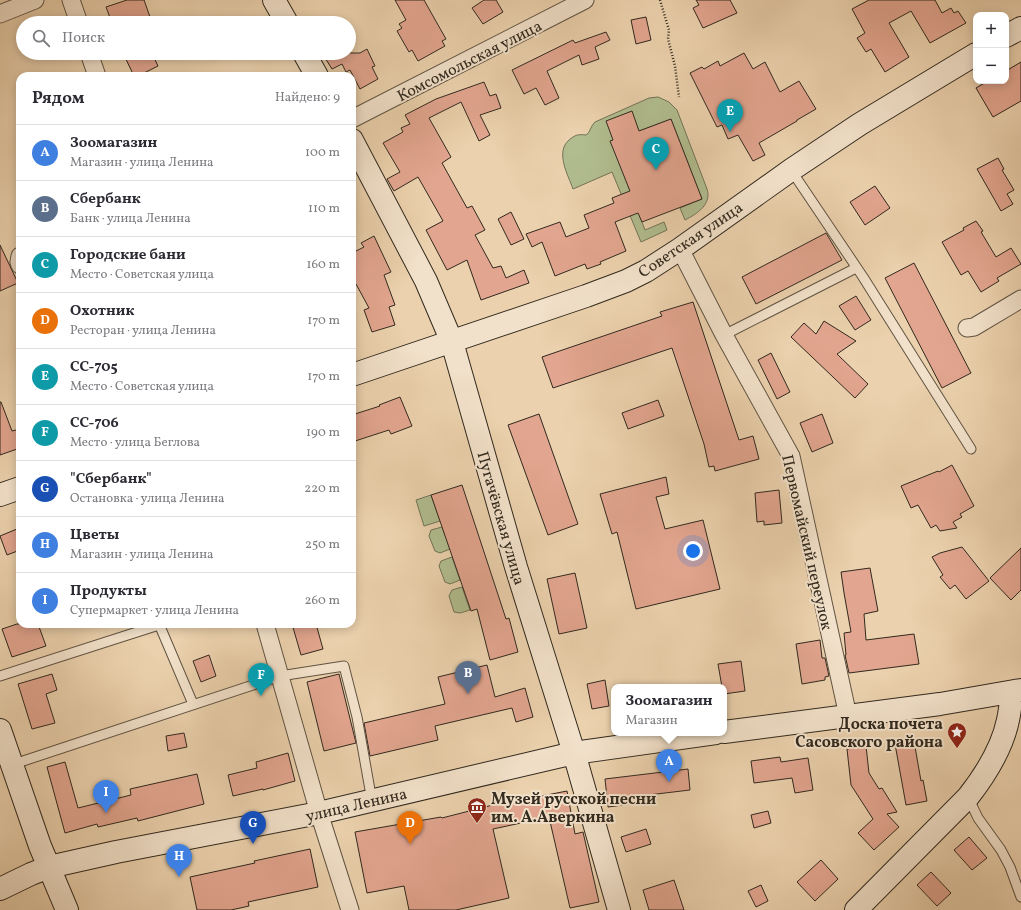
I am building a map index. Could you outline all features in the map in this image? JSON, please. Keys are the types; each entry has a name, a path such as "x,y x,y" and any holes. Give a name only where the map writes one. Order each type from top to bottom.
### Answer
{"street":[{"path":"0,14 35,0"},
{"path":"71,0 77,16"},
{"path":"274,0 283,16"},
{"name":"Комсомольская улица","path":"356,117 585,0"},
{"path":"1009,34 1021,28"},
{"name":"Советская улица","path":"356,374 452,342 626,281 646,271 860,124 973,56"},
{"path":"91,60 96,72"},
{"path":"308,60 315,72"},
{"name":"Пугачёвская улица","path":"356,148 426,281 452,342 516,567 574,753 619,910"},
{"name":"Первомайский переулок","path":"680,249 724,335 791,456 848,716"},
{"path":"967,328 974,327 1021,299"},
{"path":"0,494 16,489"},
{"path":"266,628 319,813 350,910"},
{"path":"727,732 940,704 1016,691 998,751 981,780 968,797 856,910"},
{"path":"0,730 11,765 49,867 67,910"},
{"name":"улица Ленина","path":"0,889 49,867 116,852 319,813 574,753 695,736"}],"lane":[{"path":"791,170 856,268 971,449"},
{"path":"724,335 856,268"},
{"path":"0,676 148,628"},
{"path":"162,628 193,704"},
{"path":"11,765 280,676 344,666 357,717 372,800"},
{"path":"968,797 978,818 1001,850 1010,867 1021,896"}],"path":[{"path":"660,0 669,30 668,39 679,97"}],"green space":[{"path":"658,97 669,102 677,110 708,194 705,204 699,212 685,220 680,208 702,199 671,119 639,131 631,111 611,141 645,230 664,222 667,230 641,242 612,172 573,189 564,164 563,151 569,140 577,135 586,135 595,122 649,98"},
{"path":"431,495 440,521 424,526 416,500"},
{"path":"442,527 450,549 440,553 435,551 429,536 431,530"},
{"path":"452,557 460,580 450,584 445,582 439,566 441,561"},
{"path":"462,587 470,610 460,613 454,612 449,596 452,590"}],"building":[{"path":"127,0 144,0 150,16 109,16 106,7"},
{"path":"395,0 424,0 446,39 442,41 445,46 418,61 412,50 409,52 397,31 402,28 399,24 406,20"},
{"path":"484,0 496,0 503,12 483,24 472,8"},
{"path":"696,0 730,0 737,13 703,28 693,8 699,5"},
{"path":"869,0 935,0 942,13 951,8 954,13 958,11 966,23 930,43 911,11 889,23 909,57 885,72 871,49 866,52 857,38 865,33 852,9"},
{"path":"646,17 651,40 636,44 631,20"},
{"path":"606,32 610,40 595,47 599,59 582,65 579,55 547,71 559,98 545,105 536,88 524,94 512,70 573,40 575,43"},
{"path":"367,49 375,66 372,67 378,79 360,89 356,81 356,72 351,72 350,70 346,72 342,64 332,69 326,60 356,60 356,53 360,53"},
{"path":"744,53 753,69 765,62 780,92 799,81 816,109 759,143 765,155 753,161 738,135 728,139 722,125 717,127 690,73 702,67 704,69 718,61 720,66"},
{"path":"126,60 155,60 158,66 146,72 132,72"},
{"path":"1021,62 1021,101 993,117 976,88 983,84 1009,84 1009,69"},
{"path":"484,82 490,96 496,94 501,108 480,115 490,135 479,141 461,102 429,118 451,157 442,163 467,208 472,206 485,230 475,235 493,268 501,266 506,278 524,270 529,283 481,300 467,260 447,270 426,230 443,221 418,177 394,191 387,179 400,172 383,143 403,132 401,128 410,124 405,115 436,99"},
{"path":"632,111 639,131 671,119 702,199 642,222 638,213 615,222 626,251 600,262 601,264 587,269 585,264 555,276 542,242 532,247 526,234 560,222 566,237 589,228 584,215 614,203 612,198 630,191 610,141 613,140 606,121"},
{"path":"998,158 1004,169 1002,170 1014,190 1007,194 1013,204 1001,211 977,169"},
{"path":"875,186 890,208 865,225 850,202"},
{"path":"511,212 524,239 511,245 498,219"},
{"path":"976,221 983,231 981,232 996,257 1011,248 1021,264 997,278 999,281 981,292 968,271 961,275 942,242 964,230 963,228"},
{"path":"826,233 842,260 756,304 742,277"},
{"path":"374,236 391,272 384,275 395,305 389,307 395,325 372,332 364,310 369,308 356,284 356,251 364,247 361,243"},
{"path":"0,245 16,279 16,284 0,291"},
{"path":"914,263 971,373 942,388 885,278"},
{"path":"856,296 871,320 855,330 839,306"},
{"path":"693,302 739,440 753,436 759,459 715,471 714,466 709,467 704,444 672,348 553,388 542,357 662,316 660,312"},
{"path":"824,321 856,341 837,354 868,384 855,398 791,337 804,323 816,334"},
{"path":"771,353 790,392 777,399 758,360"},
{"path":"400,397 412,426 391,434 389,430 356,441 356,414 380,406 379,405"},
{"path":"658,400 664,416 628,429 622,413"},
{"path":"1,402 12,431 16,430 16,449 0,455"},
{"path":"539,414 578,524 548,535 508,425"},
{"path":"822,414 833,443 812,452 800,423"},
{"path":"952,465 974,506 960,514 962,517 953,522 957,528 940,531 936,525 931,528 918,505 911,508 901,486 938,471 939,472"},
{"path":"666,477 669,494 656,497 665,529 703,520 720,589 636,609 617,532 612,534 600,494"},
{"path":"462,485 506,619 509,618 518,652 490,660 477,609 471,611 431,495"},
{"path":"779,490 782,523 764,525 764,521 757,522 755,493"},
{"path":"16,529 16,552 7,555 0,536"},
{"path":"962,547 989,581 966,599 955,585 950,589 940,577 943,575 932,557 940,553"},
{"path":"1021,548 1021,590 1011,600 990,578"},
{"path":"870,568 878,611 864,614 866,640 914,634 919,664 849,673 845,655 844,633 851,632 841,572"},
{"path":"575,573 587,628 559,634 547,579"},
{"path":"16,624 16,628 39,628 46,646 12,657 2,629"},
{"path":"293,628 317,628 323,649 301,655"},
{"path":"820,640 822,658 825,658 829,676 825,677 825,680 802,684 796,644"},
{"path":"209,655 216,676 201,682 193,661"},
{"path":"741,661 745,691 727,694 727,684 721,684 718,664"},
{"path":"487,665 495,697 525,688 533,717 516,722 512,708 435,726 438,740 370,756 364,723 445,704 438,677"},
{"path":"52,674 57,690 46,694 55,723 32,729 18,684"},
{"path":"339,674 356,743 324,751 307,682"},
{"path":"605,680 609,706 592,709 587,684"},
{"path":"184,733 187,747 168,751 166,736"},
{"path":"914,741 921,781 923,780 927,801 906,805 895,744"},
{"path":"866,746 869,773 879,789 882,788 897,812 887,814 899,827 874,850 858,833 873,819 851,785 847,749"},
{"path":"288,753 295,781 263,790 233,796 228,775 257,768 256,762"},
{"path":"780,757 781,762 808,758 813,790 795,793 792,778 754,783 751,761"},
{"path":"65,762 78,808 131,795 130,789 197,774 204,804 138,821 137,818 98,827 97,824 65,833 47,767"},
{"path":"688,769 690,790 640,796 641,798 637,799 638,803 608,807 605,779"},
{"path":"567,791 575,834 583,832 599,902 570,908 549,817 493,829 509,898 456,910 409,910 404,886 367,893 355,832 442,818 520,798 521,800"},
{"path":"768,811 771,823 754,828 751,815"},
{"path":"646,829 651,844 626,852 621,837"},
{"path":"969,837 987,858 972,870 954,850"},
{"path":"310,849 318,887 248,902 249,906 231,910 197,910 190,877"},
{"path":"821,860 838,879 815,901 797,882"},
{"path":"931,872 951,893 937,906 917,885"},
{"path":"674,880 684,910 649,910 643,890"},
{"path":"761,885 768,901 756,907 748,891"}],"place":[{"name":"СС-705","path":"730,132"},
{"name":"Городские бани","path":"656,170"},
{"name":"Сбербанк","path":"468,694"},
{"name":"СС-706","path":"261,696"},
{"name":"Доска почета Сасовского района","path":"957,749"},
{"name":"Зоомагазин","path":"669,782"},
{"name":"Продукты","path":"106,813"},
{"name":"Музей русской песни им. А.Аверкина","path":"477,824"},
{"name":"\"Сбербанк\"","path":"253,844"},
{"name":"Охотник","path":"410,844"},
{"name":"Цветы","path":"179,877"}]}
